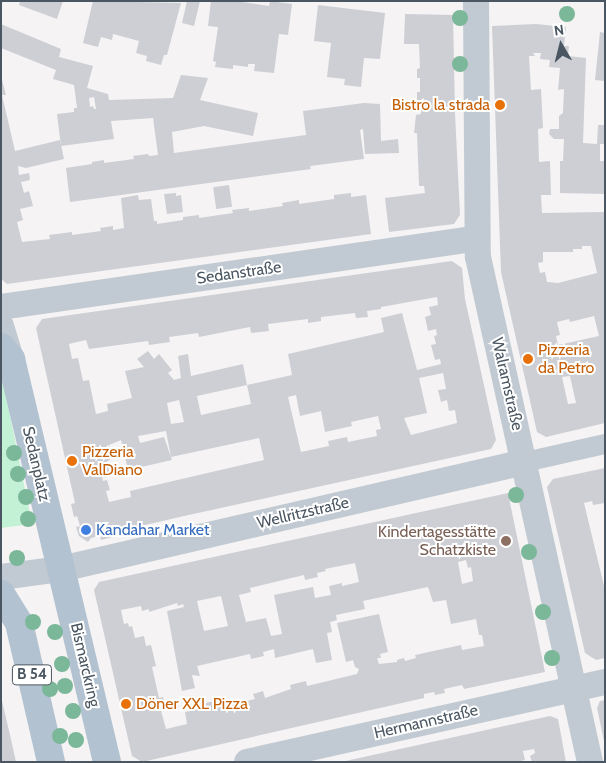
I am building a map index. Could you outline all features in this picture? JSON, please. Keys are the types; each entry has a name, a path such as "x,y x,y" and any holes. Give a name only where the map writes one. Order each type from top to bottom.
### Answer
{"main road":[{"name":"Sedanplatz","path":"6,353 61,569"},
{"name":"Bismarckring","path":"61,569 107,762"},
{"name":"B 54","path":"1,594 19,623 52,762"}],"street":[{"name":"Walramstraße","path":"476,1 477,238 481,270 526,462 590,762"},
{"name":"Sedanstraße","path":"1,307 477,238"},
{"name":"Sedanplatz","path":"1,326 6,353"},
{"name":"Wellritzstraße","path":"1,577 61,569 605,444"},
{"name":"Hermannstraße","path":"247,762 605,682"}],"green space":[{"path":"1,371 32,524 1,528"}],"building":[{"path":"20,1 63,1 57,19 19,5"},
{"path":"93,1 181,3 167,55 164,55 161,65 146,61 147,56 136,53 139,41 113,34 112,40 101,37 98,47 83,43"},
{"path":"187,1 200,1 194,26 182,23"},
{"path":"211,1 235,1 269,6 270,1 292,4 288,35 279,34 274,73 254,71 255,64 248,64 248,67 233,65 233,69 215,67 216,62 213,61 218,27 208,26"},
{"path":"318,5 385,13 380,59 364,58 361,87 344,85 345,79 327,77 331,43 314,41"},
{"path":"405,14 453,15 460,215 454,224 389,232 385,198 425,193 424,186 419,186 417,133 414,133 416,115 421,114 420,100 417,100 417,92 420,92 420,78 417,78 417,69 420,68 419,44 404,44"},
{"path":"1,24 61,49 59,57 93,66 87,88 108,94 109,100 173,98 181,75 208,78 200,100 258,113 253,136 204,126 172,132 174,153 306,135 303,111 364,103 380,104 381,141 398,139 399,153 365,154 363,129 360,130 364,159 310,166 311,169 70,202 66,168 104,160 104,163 134,159 133,156 158,155 153,118 111,121 114,139 61,146 57,114 74,112 74,108 77,108 74,85 53,79 56,70 1,48","holes":["94,97 96,109 93,106 90,107 89,98"]},
{"path":"536,24 566,27 564,46 569,46 568,56 586,58 583,143 597,144 598,125 605,125 605,144 600,144 600,161 605,161 605,194 560,193 560,161 563,161 564,139 554,139 549,134 550,129 559,129 559,116 563,113 564,89 558,90 560,68 549,67 550,60 540,59 541,53 533,53 535,56 529,56 531,90 541,89 543,128 538,129 539,162 550,161 551,195 541,195 542,213 605,212 605,423 546,437 537,432 501,272 492,26","holes":["582,246 591,246 597,273 558,283 547,282 545,272 540,273 538,263 543,262 543,252 573,252 573,249 582,249","594,316 599,336 558,345 556,336 560,335 557,322 569,319 570,322","570,376 576,403 568,404 562,377"]},
{"path":"600,32 605,33 605,81 595,80"},
{"path":"1,76 6,95 2,95 15,151 60,140 64,159 26,168 18,166 19,175 29,173 30,180 21,182 24,193 29,191 33,206 20,209 23,220 17,222 22,242 50,239 49,235 72,232 72,235 101,231 100,228 113,226 113,230 124,228 121,198 138,195 139,200 151,199 154,221 157,221 157,224 183,220 183,217 199,215 199,218 233,213 232,210 249,208 249,211 283,206 282,203 299,200 299,204 334,199 334,195 351,193 351,197 366,195 371,234 7,284 1,279"},
{"path":"229,185 232,207 216,209 213,187"},
{"path":"176,193 176,196 181,195 183,212 167,214 164,194"},
{"path":"452,261 462,268 465,299 496,440 491,449 184,516 115,532 116,536 101,540 100,536 91,538 88,542 79,536 76,527 80,526 77,516 74,517 71,504 75,503 36,328 42,319","holes":["437,297 438,305 429,307 431,315 425,317 428,331 436,329 437,335 434,336 436,344 431,345 435,360 440,359 441,364 417,370 402,313 381,318 384,332 288,354 292,375 247,385 243,364 191,376 188,354 178,356 181,378 174,380 168,373 172,370 159,354 154,359 148,351 137,359 144,367 125,371 132,398 107,404 108,411 96,414 89,380 83,381 78,358 72,359 69,344 86,340 89,349 148,341 149,345 170,342 169,337 198,333 199,337 250,327 251,333 269,331 268,324 308,319 308,323 321,321 321,317 355,313 356,318 368,317 367,311","443,373 446,389 438,390 441,402 447,400 449,411 455,410 457,423 411,435 404,418 427,413 419,378","247,385 251,404 201,415 197,396","296,395 300,416 321,411 325,432 352,426 351,422 378,416 381,429 376,430 377,436 348,442 347,437 328,441 329,446 301,452 288,397","179,400 184,422 171,424 167,403","166,431 171,457 259,438 264,460 130,491 131,497 109,502 106,491 110,490 107,480 103,481 102,476 110,475 107,461 110,460 109,445 121,440 128,470 172,460 164,437 140,443 138,436"]},
{"path":"605,468 605,503 593,505 592,501 584,503 605,590 605,658 596,660 585,653 547,487 553,479"},
{"path":"508,493 545,672 464,689 462,685 444,689 445,693 435,695 434,692 424,694 424,698 142,762 132,756 94,590 99,582","holes":["466,560 468,568 471,567 473,581 462,584 458,562","355,563 359,582 342,586 342,583 329,586 331,595 315,598 313,587 274,595 282,634 271,636 266,618 246,622 239,595 251,592 250,588 304,575 305,580 318,577 317,573 326,571 325,569","428,587 433,602 446,600 451,624 476,619 479,635 482,635 484,646 462,650 461,645 415,655 416,658 405,661 404,658 397,660 397,662 379,664 377,658 381,658 380,654 388,652 379,614 337,623 346,662 353,660 355,667 359,669 357,674 307,686 306,681 290,685 291,689 265,698 263,691 253,694 255,699 232,705 231,701 219,704 218,700 198,705 199,709 185,712 187,724 166,729 160,707 166,706 163,697 159,698 152,667 156,666 151,645 146,646 144,636 135,638 132,626 129,627 128,623 124,624 121,610 141,606 142,611 149,609 149,612 177,603 178,606 183,604 184,607 167,611 182,691 195,688 192,675 200,676 197,666 250,654 251,659 264,656 263,652 274,649 275,658 313,649 316,663 332,660 327,633 332,632 330,622 337,620 336,615 365,609 363,601","221,596 228,626 204,631 197,601"]},
{"path":"605,700 604,741 597,708 600,701"},
{"path":"2,701 10,735 16,762 1,762"},
{"path":"550,716 558,719 566,762 532,762 530,756 535,753 534,749 523,751 525,760 516,762 341,762"}],"place":[{"name":"Bistro la strada","path":"500,105"},
{"name":"Pizzeria da Petro","path":"528,359"},
{"name":"Pizzeria ValDiano","path":"72,461"},
{"name":"Kandahar Market","path":"86,530"},
{"name":"Kindertagesstätte Schatzkiste","path":"506,541"},
{"name":"Döner XXL Pizza","path":"126,704"}]}
